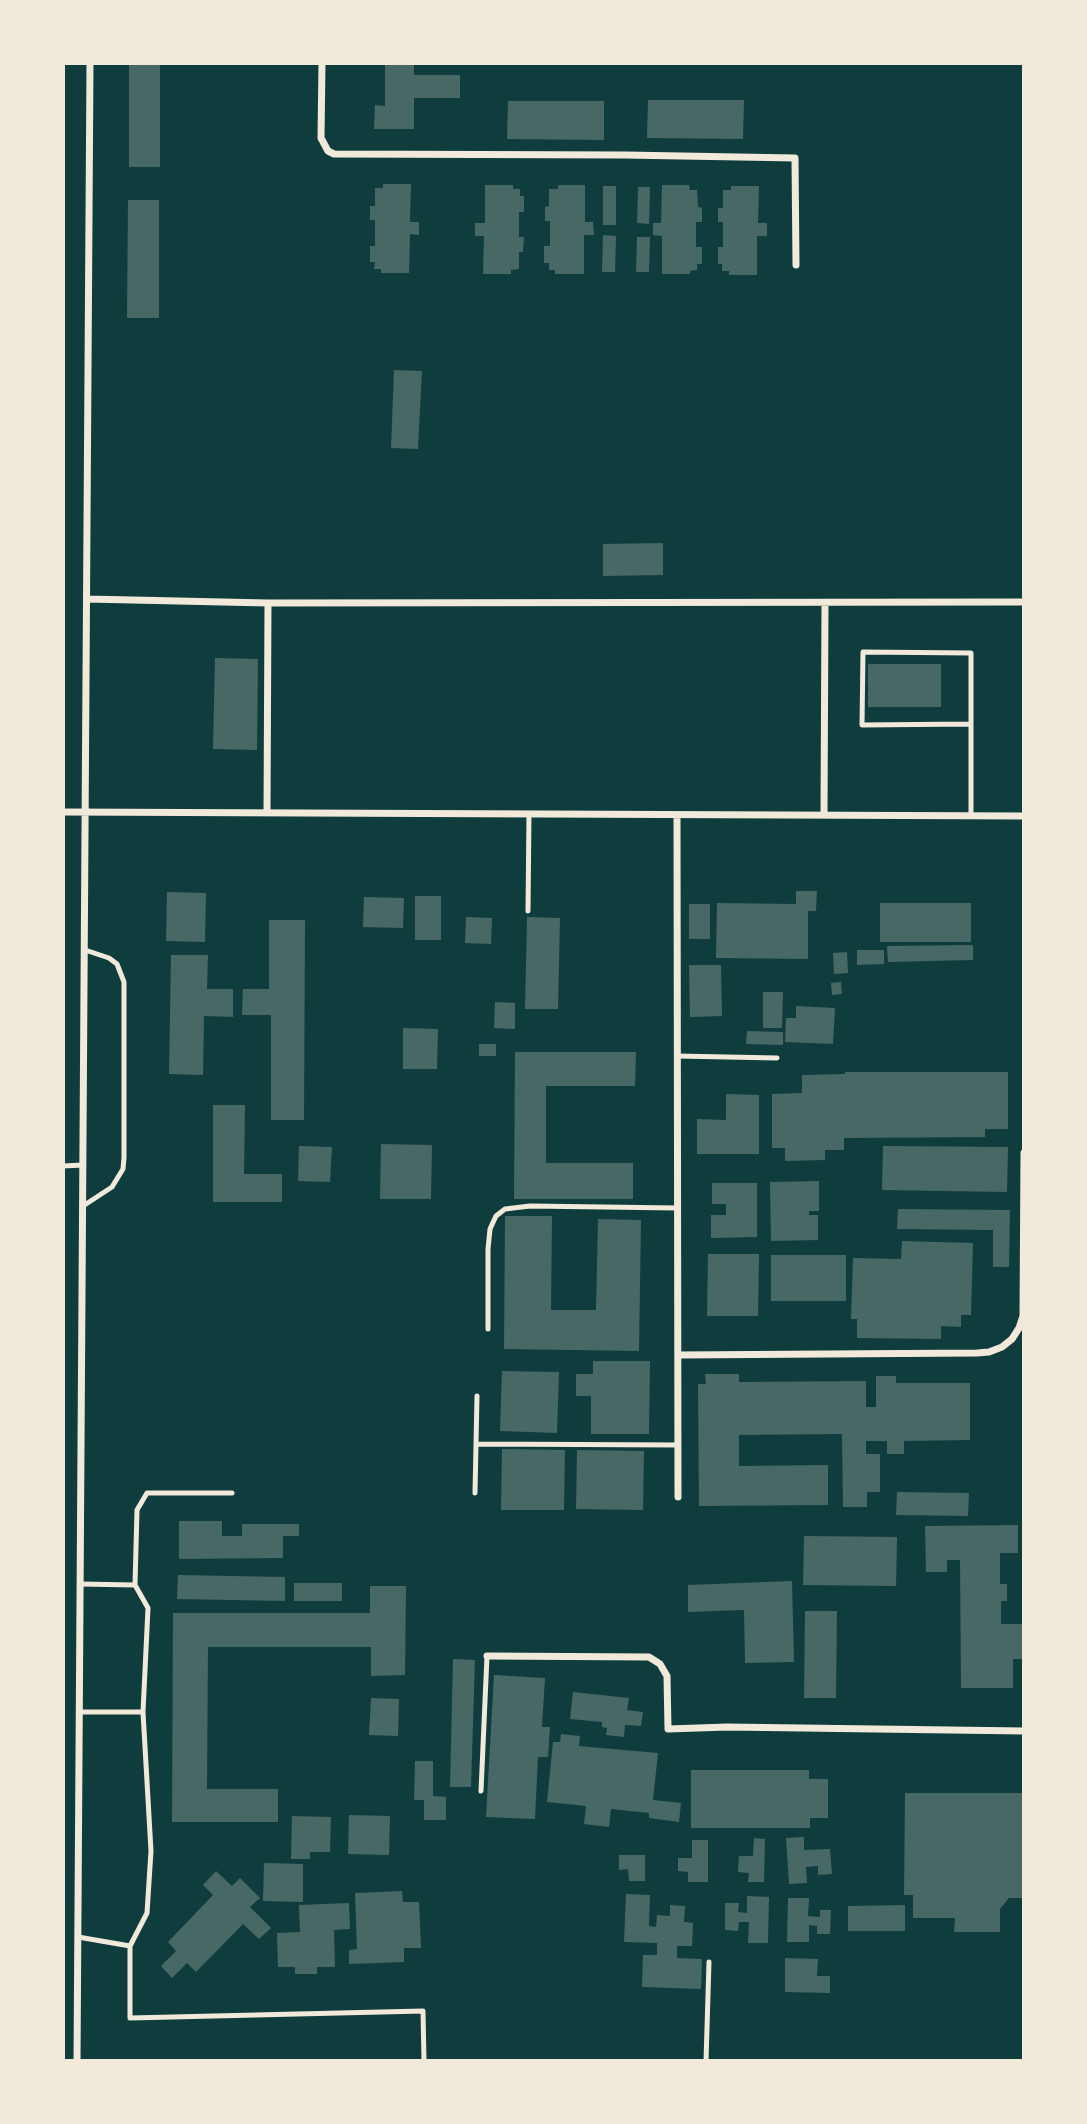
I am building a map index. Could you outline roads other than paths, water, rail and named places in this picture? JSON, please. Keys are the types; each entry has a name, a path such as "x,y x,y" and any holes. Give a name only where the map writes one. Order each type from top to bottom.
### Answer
{"street":[{"path":"77,2061 90,63"},
{"path":"322,63 321,138 328,151 334,154 795,158 796,265"},
{"path":"87,599 268,603 1024,602"},
{"path":"267,813 268,603"},
{"path":"824,815 825,603"},
{"path":"63,812 1024,816"},
{"path":"677,814 678,1497"},
{"path":"678,1355 976,1353 1002,1347 1012,1339 1023,1316 1024,1153"},
{"path":"487,1656 649,1657 660,1664 667,1676 668,1729 740,1727 1024,1731"}],"lane":[{"path":"971,724 862,725 863,652 971,653 971,724 971,816"},
{"path":"528,911 529,814"},
{"path":"83,1206 113,1187 123,1169 124,1158 124,982 117,964 109,958 85,950"},
{"path":"677,1056 777,1058"},
{"path":"63,1166 83,1166"},
{"path":"488,1329 488,1250 496,1216 505,1209 530,1206 677,1208"},
{"path":"475,1493 477,1396"},
{"path":"476,1444 678,1445"},
{"path":"232,1493 147,1493 137,1510 135,1585 148,1608 143,1712 151,1851 147,1913 130,1946 130,2018 423,2011 424,2061"},
{"path":"80,1584 135,1585"},
{"path":"481,1791 487,1656"},
{"path":"79,1712 143,1712"},
{"path":"78,1937 130,1946"},
{"path":"706,2061 709,1962"}]}
